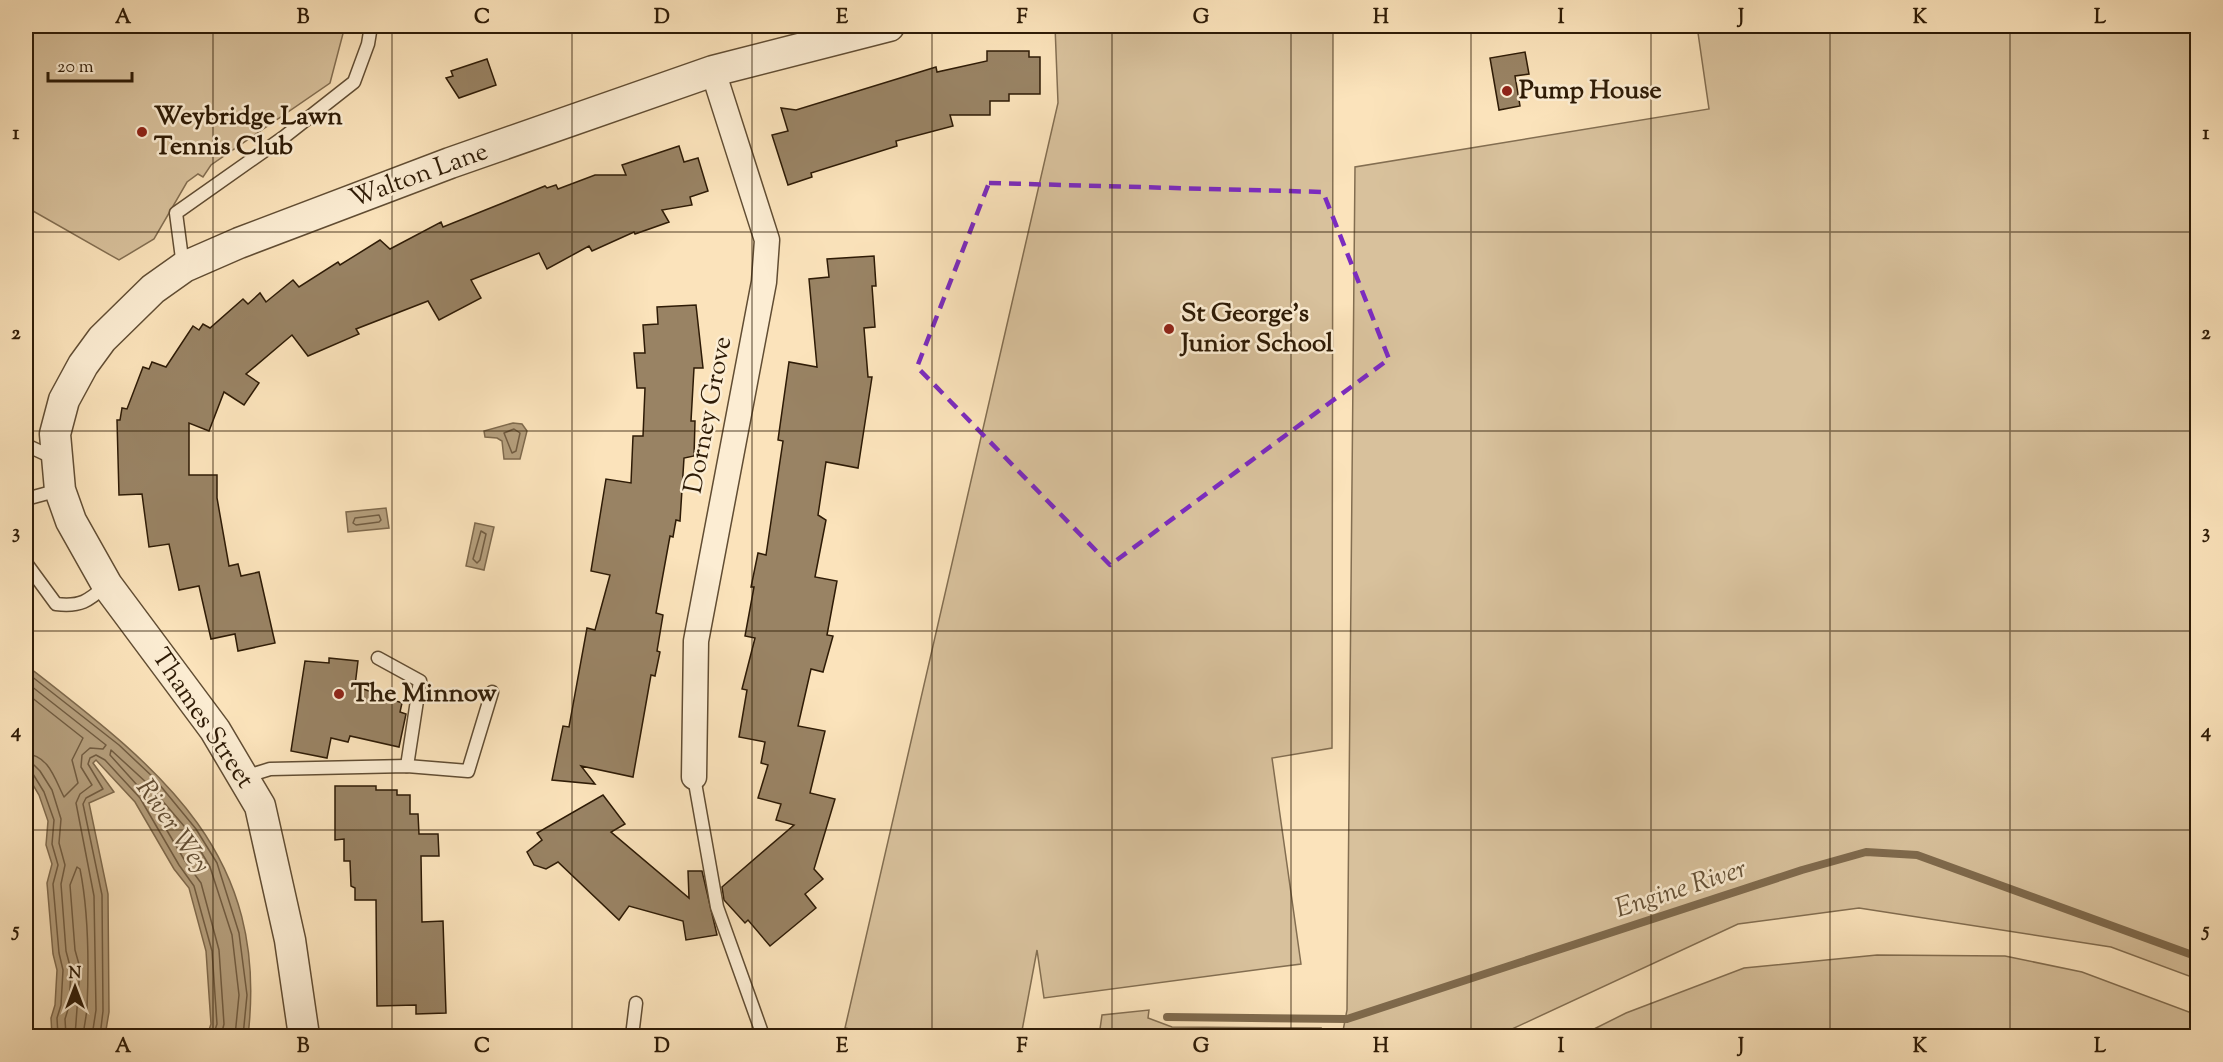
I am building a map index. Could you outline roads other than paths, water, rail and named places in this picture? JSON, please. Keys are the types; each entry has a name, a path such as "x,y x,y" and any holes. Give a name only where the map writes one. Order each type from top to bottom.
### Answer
{"street":[{"name":"Walton Lane","path":"56,459 55,434 64,400 83,365 102,339 128,312 153,289 184,267 239,243 440,167 713,71 889,26"},
{"name":"Dorney Grove","path":"694,777 696,641 764,282 767,240 713,71"},
{"name":"Thames Street","path":"56,459 60,490 71,521 106,585 215,730 260,806 290,940 304,1036"}],"lane":[{"path":"184,267 176,213 284,137 354,82 369,44 371,26"},
{"path":"26,445 56,459"},
{"path":"26,498 60,490"},
{"path":"26,563 56,604 75,606 93,597 106,585"},
{"path":"378,658 420,681 407,766"},
{"path":"244,777 270,769 407,766 468,771 492,692"},
{"path":"694,777 717,907 761,1030"},
{"path":"632,1036 636,1003"}],"water":[{"path":"513,423 522,424 527,431 520,459 504,459 502,441 485,437 484,431"},
{"path":"386,508 389,528 348,532 346,512"},
{"path":"475,523 494,527 484,570 466,566"},
{"name":"River Wey","path":"26,665 119,740 160,778 194,819 222,864 241,914 250,971 248,1036 207,1036 211,1024 206,951 189,888 174,869 135,802 96,760 93,763 114,792 89,803 108,894 109,1012 105,1036 52,1036 51,1018 55,1005 57,970 53,954 47,883 52,864 46,845 48,821 39,795 26,773"}],"waterway":[{"name":"Engine River","path":"1167,1017 1347,1019 1802,870 1866,852 1917,855 2198,957"}],"place":[{"name":"Pump House","path":"1507,91"},
{"name":"Weybridge Lawn Tennis Club","path":"142,132"},
{"name":"St George's Junior School","path":"1169,329"},
{"name":"The Minnow","path":"339,694"}]}
